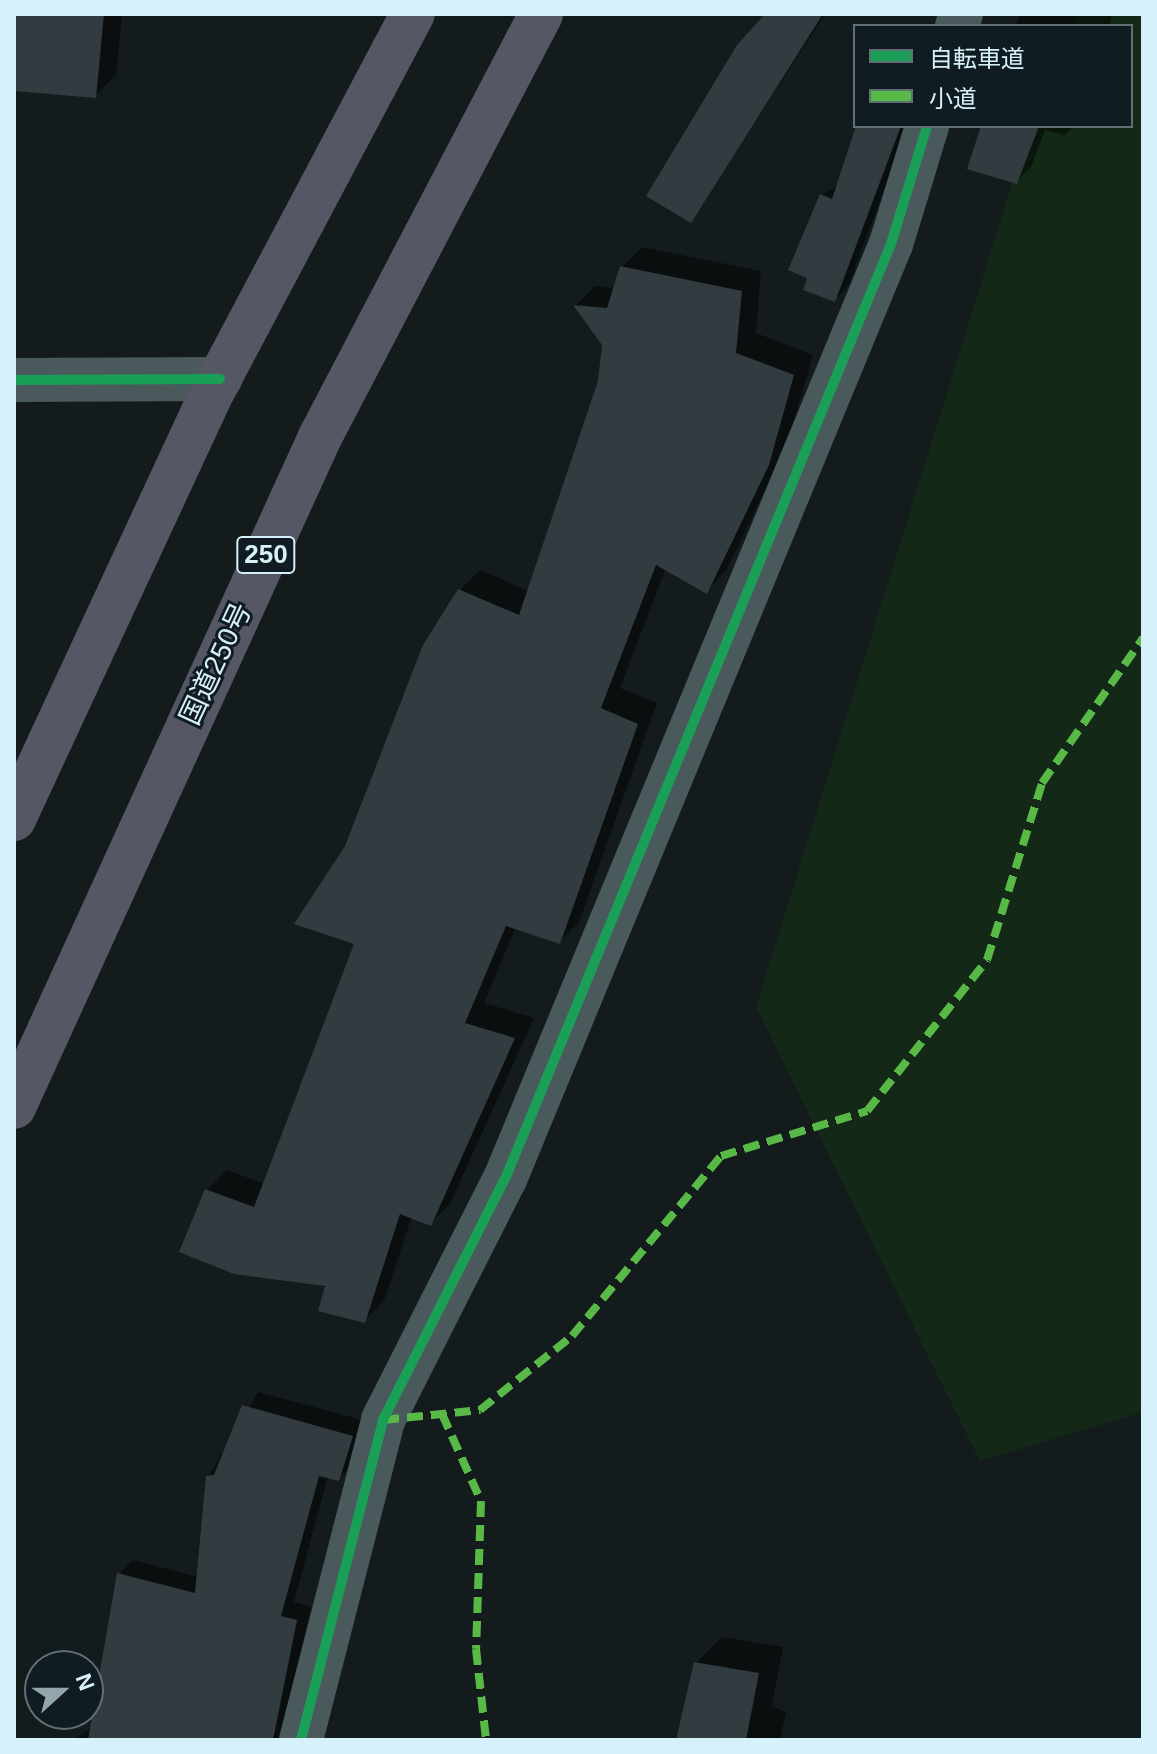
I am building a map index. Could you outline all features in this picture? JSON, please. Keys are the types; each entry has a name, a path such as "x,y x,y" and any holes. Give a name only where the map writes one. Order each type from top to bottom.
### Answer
{"highway":[{"path":"14,819 220,379 413,14"},
{"name":"国道250号","path":"14,1107 320,437 541,14"}],"street":[{"path":"301,1740 383,1420 505,1179 891,244 926,128"},
{"path":"14,380 220,379"}],"green space":[{"path":"1077,14 1143,14 1143,1412 980,1461 756,1007 1029,128 1133,128 1133,24 1070,24"}],"building":[{"path":"14,14 104,14 96,98 14,91"},
{"path":"765,14 823,14 691,223 646,196 737,45"},
{"path":"855,128 900,128 835,302 803,290 807,278 788,270 820,194 832,199"},
{"path":"980,128 1038,128 1017,184 967,169"},
{"path":"620,266 742,291 736,353 794,375 769,465 707,594 656,565 601,708 638,724 560,944 506,926 465,1023 515,1038 431,1226 400,1214 365,1323 318,1311 325,1286 234,1274 179,1252 205,1189 254,1207 354,944 294,924 345,846 423,645 458,589 519,615 598,381 602,345 573,305 607,308"},
{"path":"242,1405 353,1436 339,1481 319,1476 281,1616 297,1620 273,1740 88,1740 90,1730 104,1730 104,1650 117,1573 195,1593 206,1476 214,1475"},
{"path":"694,1662 759,1673 746,1740 676,1740"}],"marked path":[{"path":"383,1420 480,1410 572,1336 721,1156 867,1111 987,960 1042,783 1143,638"},
{"path":"442,1414 481,1501 476,1649 486,1740"}],"cycle path":[{"path":"301,1740 383,1420 505,1179 891,244 926,128"},
{"path":"14,380 220,379"}]}
